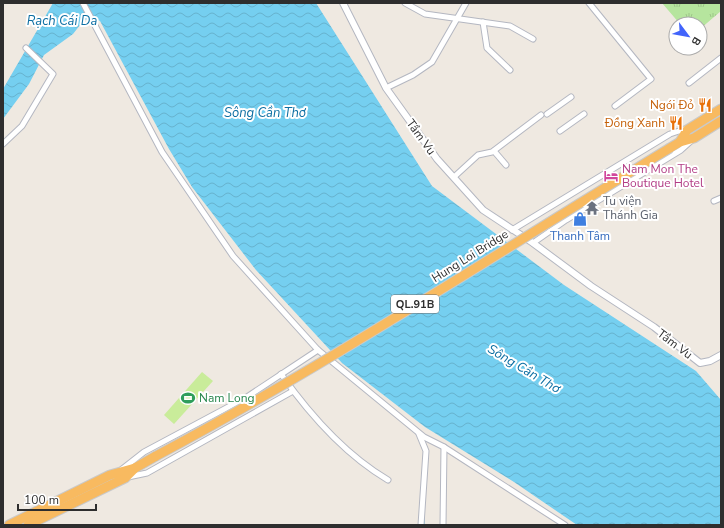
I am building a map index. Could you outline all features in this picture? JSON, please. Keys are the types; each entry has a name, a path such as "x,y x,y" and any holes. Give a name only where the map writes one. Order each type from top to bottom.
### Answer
{"highway":[{"name":"QL.91B","path":"680,142 687,130 721,109"},
{"name":"QL.91B","path":"680,142 694,138 721,121"},
{"name":"Hung Loi Bridge","path":"122,474 224,419 304,373 680,142"},
{"name":"QL.91B","path":"9,525 43,512 122,474"},
{"name":"QL.91B","path":"28,525 43,512"}],"street":[{"path":"83,3 162,152 233,256 318,350 424,437 442,446 565,525"},
{"name":"Tầm Vu","path":"343,3 386,88 437,159 483,210 533,243 591,286 654,328 700,362 710,361 721,355"},
{"path":"405,3 425,14 510,26 533,39"},
{"path":"386,88 413,75 432,62 466,3"},
{"path":"589,3 651,79 615,106"},
{"path":"483,22 487,48 510,70"},
{"path":"3,144 22,126 53,74 26,48"},
{"path":"689,83 721,58"},
{"path":"454,177 478,155 494,151 544,114 571,97"},
{"path":"560,131 584,114"},
{"path":"512,230 670,134 694,126"},
{"path":"533,243 566,220 681,150 694,138"},
{"path":"494,151 506,165"},
{"path":"714,200 721,198"},
{"path":"122,474 144,452 247,397 318,350"},
{"path":"281,374 309,411 354,457 366,467 388,480"},
{"path":"122,474 147,473 293,391"},
{"path":"418,432 426,448 424,507 421,525"},
{"path":"442,446 443,525"}],"green space":[{"path":"662,3 721,3 721,11 708,22 708,16 673,16"},
{"name":"Nam Long","path":"202,372 213,381 174,424 164,415"}],"water":[{"name":"Sông Cần Thơ","path":"53,3 316,3 432,186 564,285 696,371 721,400 721,525 577,525 514,482 425,427 342,363 256,270 192,187 169,149 100,21 92,18 84,20 73,34 44,55 29,84 3,119 3,89"}],"waterway":[{"path":"424,516 424,525"}],"place":[{"name":"Ngói Đỏ","path":"705,105"},
{"name":"Đồng Xanh","path":"676,123"},
{"name":"Nam Mon The Boutique Hotel","path":"611,176"},
{"name":"Tu viện Thánh Gia","path":"592,208"},
{"name":"Thanh Tâm","path":"580,219"},
{"name":"Nam Long","path":"188,398"}],"water label":[{"name":"Rạch Cái Da","path":"62,21"}]}
